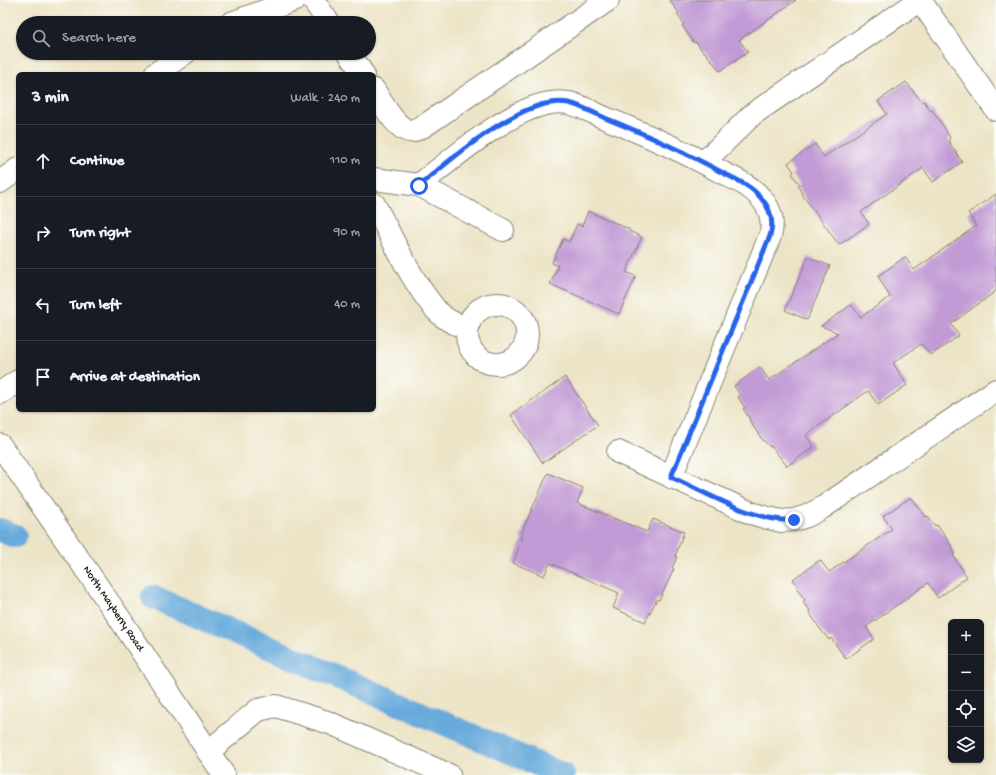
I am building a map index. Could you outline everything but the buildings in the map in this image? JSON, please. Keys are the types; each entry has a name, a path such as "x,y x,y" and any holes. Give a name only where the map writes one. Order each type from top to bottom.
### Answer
{"street":[{"path":"250,16 295,0"},
{"path":"313,0 324,16"},
{"path":"376,93 397,124 403,129 412,131 424,126 608,0"},
{"path":"704,162 753,114 920,0 996,110"},
{"path":"158,72 175,60"},
{"path":"354,60 362,72"},
{"path":"419,186 459,153 520,112 538,105 553,102 569,103 704,162 754,190 767,205 773,225 770,236 671,477"},
{"path":"0,182 16,170"},
{"path":"376,179 419,186 503,230"},
{"path":"376,208 410,271 437,311 448,320 468,328"},
{"path":"0,393 16,382"},
{"path":"618,452 750,513 781,521 794,520 808,516 822,508 996,390"},
{"name":"North Mayberry Road","path":"0,445 114,610 224,775"},
{"path":"208,752 258,710 276,706 330,723 449,775"}],"waterway":[{"path":"0,530 15,536"},
{"path":"153,597 563,775"}],"route":[{"path":"419,186 459,153 520,112 538,105 553,102 569,103 625,126 704,162 754,190 767,205 771,215 773,225 770,236 671,477 750,513 781,521 794,520"}]}
